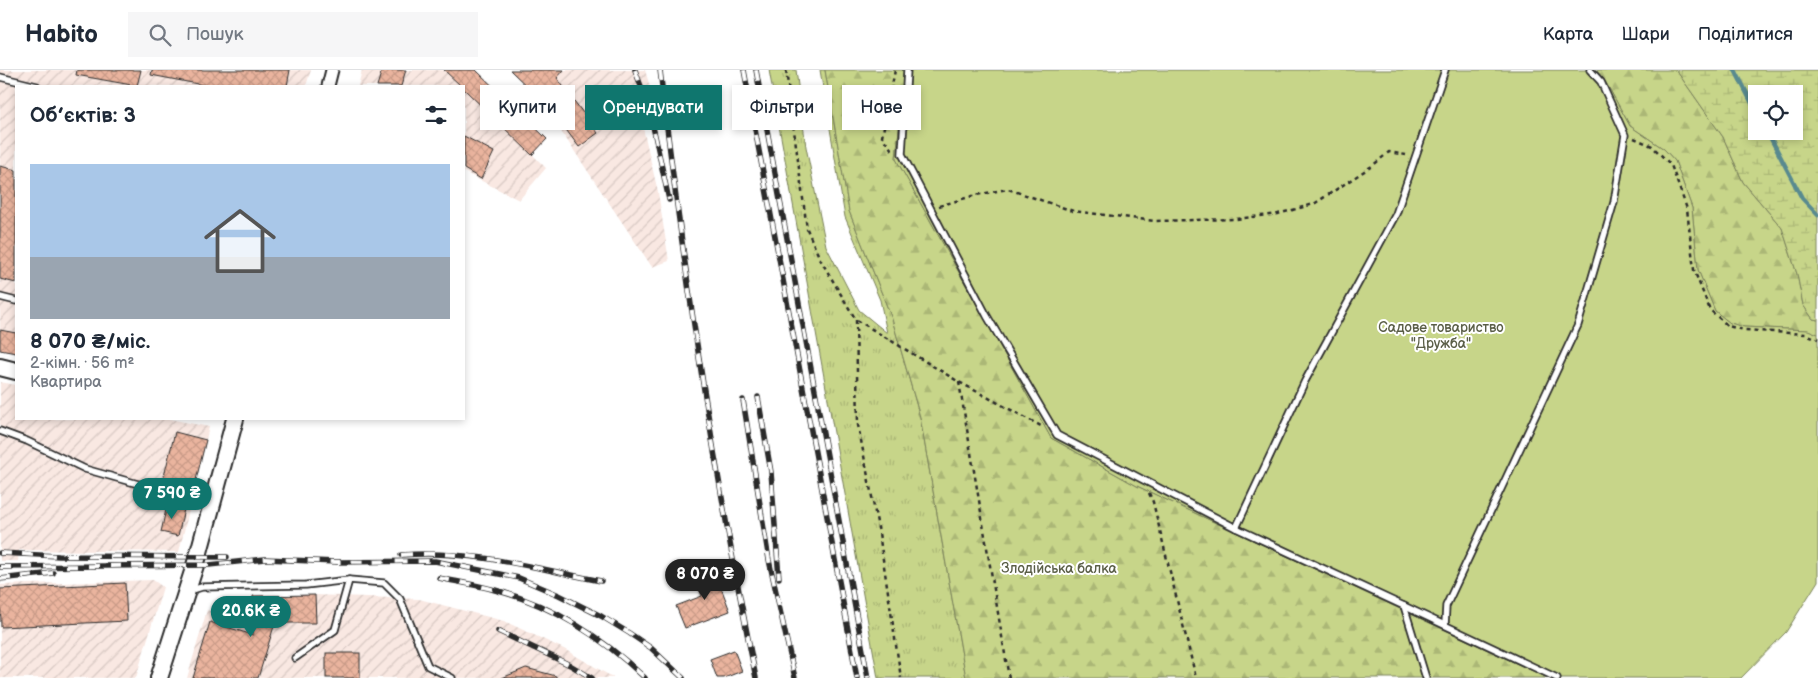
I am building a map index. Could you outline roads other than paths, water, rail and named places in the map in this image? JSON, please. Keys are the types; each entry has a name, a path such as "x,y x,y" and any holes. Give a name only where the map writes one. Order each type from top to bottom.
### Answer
{"street":[{"path":"328,85 332,70"},
{"path":"0,367 15,371"},
{"path":"159,678 184,592 198,556 235,420"}],"lane":[{"path":"907,70 902,154 987,316 1057,435 1142,481 1236,528 1557,678"},
{"path":"1236,528 1305,381 1396,214 1445,70"},
{"path":"1445,625 1446,606 1578,325 1614,202 1625,135 1601,82 1590,70"},
{"path":"0,78 32,85"},
{"path":"0,296 15,301"},
{"path":"0,431 27,441 85,469 211,505"},
{"path":"184,592 202,587 306,585 349,580 384,583 400,598 428,666 452,678"},
{"path":"295,658 334,630 349,580"},
{"path":"1404,606 1426,678"}],"waterway":[{"path":"1735,70 1748,95"},
{"path":"1772,140 1802,198 1818,215"}],"railway":[{"path":"635,70 649,108 669,200"},
{"path":"660,70 690,299 727,527 756,678"},
{"path":"744,70 857,678"},
{"path":"756,70 868,678"},
{"path":"758,397 771,472 779,578"},
{"path":"743,400 769,560 795,678"},
{"path":"0,553 59,556 227,557"},
{"path":"401,555 426,554 476,557 526,565 601,581"},
{"path":"0,567 209,565 265,559 337,562 435,561 519,578 559,595 601,616 629,633 651,648 683,678"},
{"path":"0,579 53,573"},
{"path":"439,578 495,590 537,604 576,625 612,649 645,678"},
{"path":"498,631 570,665 592,678"}],"park label":[{"name":"Садове товариство \"Дружба\"","path":"1441,336"},
{"name":"Злодійська балка","path":"1059,568"}]}
